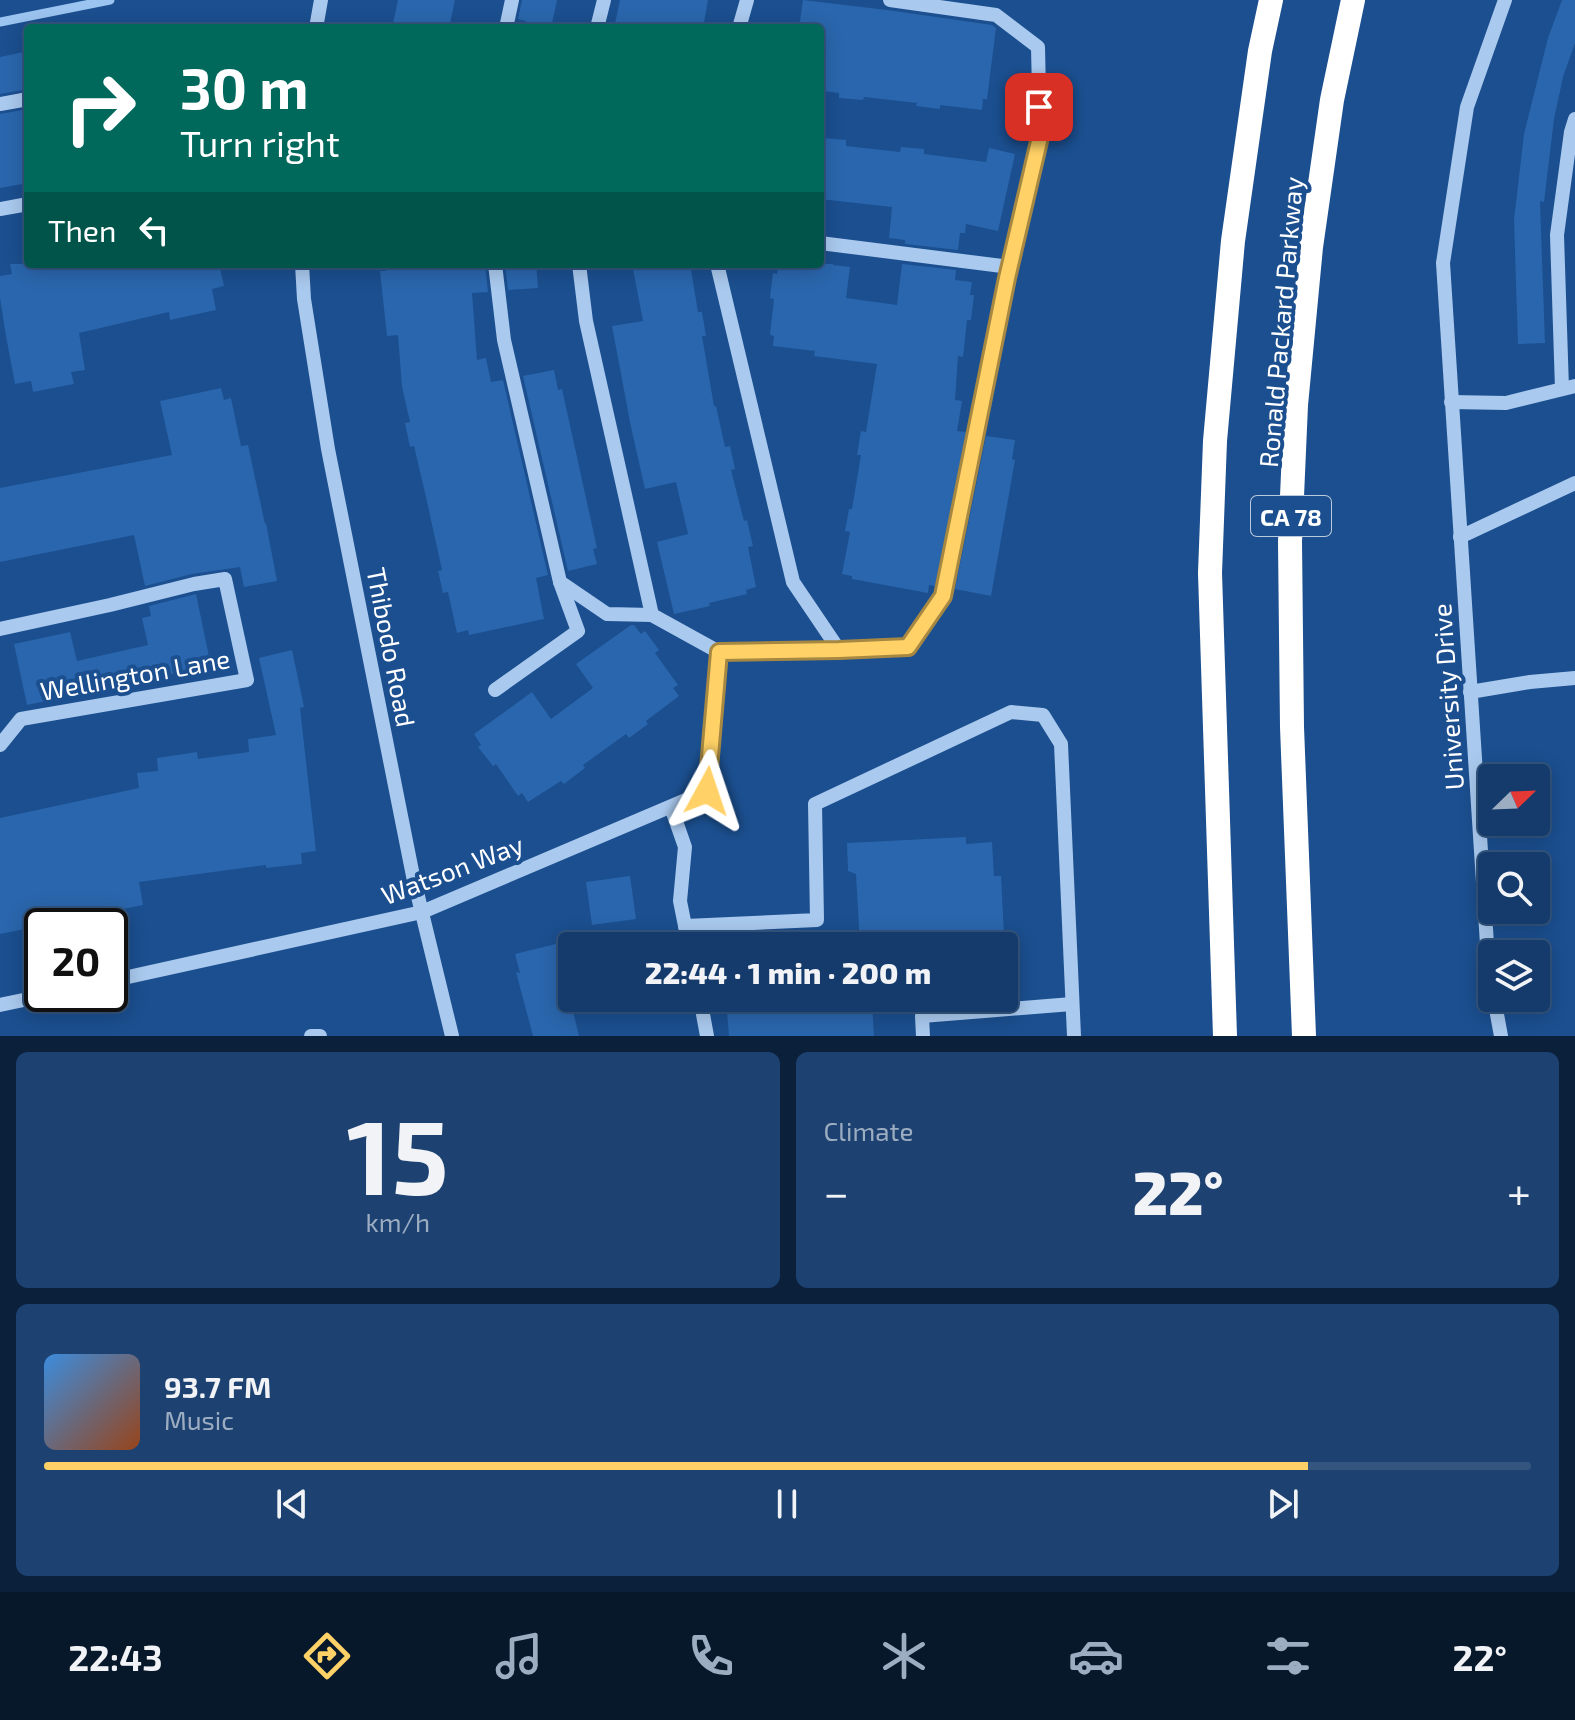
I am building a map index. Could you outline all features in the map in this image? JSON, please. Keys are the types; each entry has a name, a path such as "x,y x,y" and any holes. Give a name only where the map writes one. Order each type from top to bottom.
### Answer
{"highway":[{"name":"Ronald Packard Parkway","path":"1225,1036 1210,573 1215,441 1233,241 1260,51 1271,0"},
{"name":"Ronald Packard Parkway","path":"1304,1036 1292,727 1290,542 1296,405 1315,217 1332,100 1353,0"}],"street":[{"path":"317,24 321,0"},
{"path":"507,24 512,0"},
{"path":"598,24 604,0"},
{"path":"740,24 747,0"},
{"path":"560,582 607,614 652,615 719,652 908,647 943,596 1010,267 1040,137 1038,47 996,15 890,0"},
{"name":"University Drive","path":"1487,940 1443,263 1467,107 1505,0"},
{"path":"0,104 24,100"},
{"path":"1451,402 1506,403 1569,387 1557,235 1575,119"},
{"path":"0,209 24,205"},
{"path":"824,244 1010,267"},
{"name":"Thibodo Road","path":"302,268 304,299 328,449 422,912 452,1036"},
{"path":"495,268 504,340 560,582 578,631 495,690"},
{"path":"579,268 586,321 652,615"},
{"path":"718,268 793,582 839,650"},
{"path":"1460,537 1575,483"},
{"name":"Wellington Lane","path":"0,629 225,579 247,680 21,719 0,745"},
{"name":"Watson Way","path":"128,977 422,912 707,791 719,652"},
{"path":"1470,692 1575,678"},
{"path":"685,926 817,920 815,804 1011,712 1043,715 1061,744 1074,1036"},
{"path":"671,807 685,847 680,901 686,932"},
{"path":"0,1005 24,1000"},
{"path":"923,1036 922,1016 1072,1004"},
{"path":"703,1012 707,1036"},
{"path":"1497,1012 1501,1036"},
{"path":"311,1036 320,1036"}],"building":[{"path":"398,0 455,0 450,24 393,24"},
{"path":"522,0 557,0 552,24 526,24 526,21 518,19"},
{"path":"620,0 708,0 704,24 615,24"},
{"path":"803,0 992,25 996,28 987,99 983,99 982,110 940,105 940,109 864,97 863,100 839,98 839,93 824,91 824,24 800,24"},
{"path":"1562,0 1575,0 1575,43 1563,77 1554,119 1544,202 1540,201 1545,343 1518,344 1514,220 1524,134 1548,38"},
{"path":"24,52 24,90 0,94 0,57"},
{"path":"24,110 24,184 0,188 0,114"},
{"path":"824,138 846,140 846,146 900,152 901,147 924,149 924,154 986,162 989,148 1015,154 998,231 966,224 965,233 960,233 958,250 905,244 905,240 889,238 892,207 824,199"},
{"path":"10,264 24,264 24,268 220,268 224,286 212,289 216,310 170,320 169,312 79,333 85,370 71,372 74,384 33,392 31,381 15,384 6,336 0,276 12,274"},
{"path":"824,264 850,267 846,298 897,305 902,264 956,270 955,280 972,282 971,320 967,320 963,357 958,356 955,400 962,401 957,431 966,432 935,586 929,585 928,593 852,579 852,576 842,574 850,532 845,531 861,455 857,455 861,431 866,432 877,364 814,356 815,351 773,346 774,336 770,335 774,299 770,298 773,273 777,274 778,268 824,268"},
{"path":"386,268 485,268 488,292 472,293 477,360 486,358 491,382 503,380 548,575 536,578 544,619 469,635 468,630 457,633 448,592 443,593 438,571 442,570 426,497 405,423 410,422 402,387 398,335 387,336 380,271 386,271"},
{"path":"505,268 536,268 538,288 508,290"},
{"path":"633,268 691,268 698,312 702,312 706,336 702,336 714,406 725,447 730,446 735,469 731,470 753,546 748,547 756,587 746,590 747,594 674,614 657,542 688,534 676,482 645,489 612,326 643,321"},
{"path":"554,370 558,390 562,389 597,548 593,549 597,564 568,571 523,376"},
{"path":"221,388 224,400 231,398 241,446 248,445 277,581 244,587 240,567 192,574 145,586 134,535 0,562 0,488 172,455 160,401"},
{"path":"986,436 1015,440 1012,459 1015,460 991,596 955,589"},
{"path":"196,594 211,666 27,705 14,644 70,632 77,661 148,645 142,618 151,616 149,606"},
{"path":"631,625 641,634 645,631 659,650 655,653 678,685 673,688 679,696 629,738 626,734 583,765 585,768 564,784 561,781 528,802 522,793 518,796 496,764 493,766 478,747 481,745 474,734 532,692 551,719 593,688 576,664"},
{"path":"292,650 304,707 300,708 316,851 301,853 302,864 266,868 266,865 139,882 143,905 128,908 24,908 24,929 0,934 0,818 139,788 137,773 158,771 157,758 197,752 198,759 249,752 248,739 276,735 259,658"},
{"path":"966,837 966,844 992,842 994,876 1001,876 1004,932 859,932 856,874 848,871 847,843"},
{"path":"630,876 636,919 592,925 586,882"},
{"path":"558,943 558,1012 573,1012 579,1036 533,1036 516,972 520,973 515,954"},
{"path":"727,1012 872,1012 874,1036 729,1036"}],"waterway":[{"path":"0,22 110,0"}],"route":[{"path":"707,791 719,652 908,647 943,596 1007,278 1040,137 1039,107"}]}
